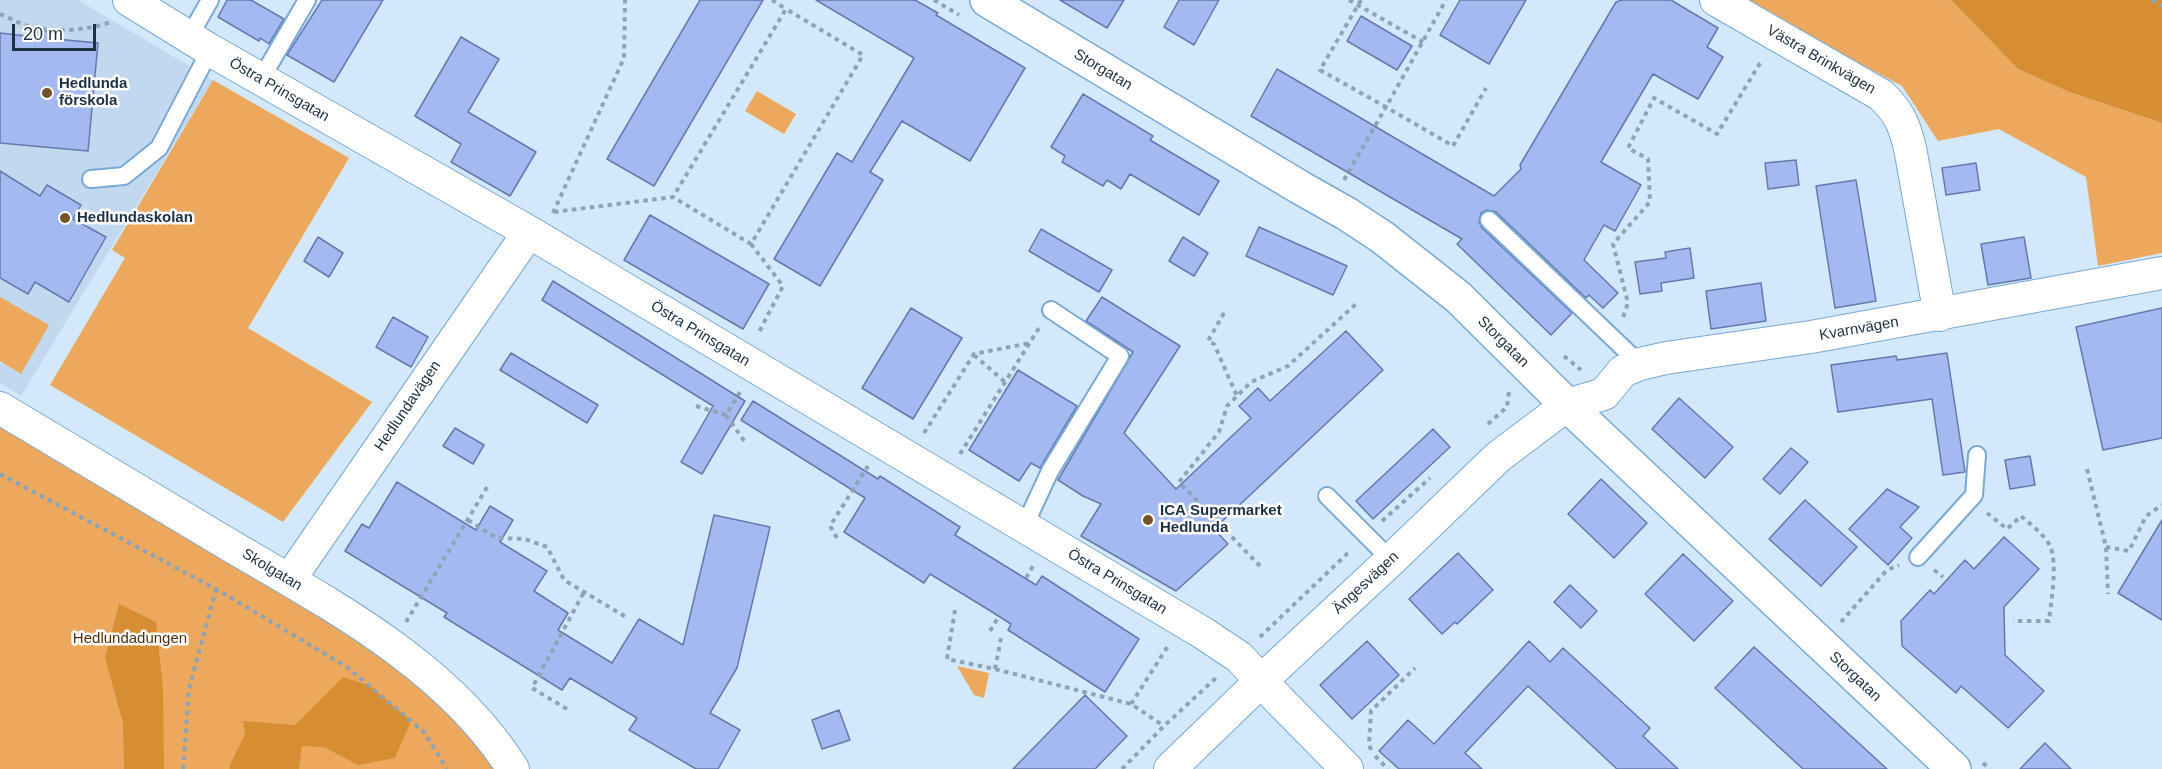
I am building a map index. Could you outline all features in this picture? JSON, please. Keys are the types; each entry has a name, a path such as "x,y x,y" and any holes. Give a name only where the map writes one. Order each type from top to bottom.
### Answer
{"street":[{"name":"Storgatan","path":"987,0 1347,214 1382,237 1458,297 1567,405 1954,769"},
{"name":"Västra Brinkvägen","path":"1716,0 1881,95 1896,110 1910,147 1940,315"},
{"name":"Östra Prinsgatan","path":"124,7 199,44 529,232 1239,657 1347,769"},
{"name":"Hedlundavägen","path":"289,580 529,232"},
{"name":"Kvarnvägen","path":"1567,405 1604,394 1623,371 1666,358 1940,315 2162,273"},
{"name":"Ängesvägen","path":"1170,769 1498,457 1567,405"},
{"name":"Skolgatan","path":"0,408 289,580 386,641 462,703 513,769"}],"lane":[{"path":"91,180 124,176 159,148 199,44 210,0"},
{"path":"261,79 307,0"},
{"path":"1489,220 1640,364"},
{"path":"1024,527 1050,471 1120,356 1051,310"},
{"path":"1918,557 1974,495 1977,455"},
{"path":"1327,496 1392,560"}],"path":[{"path":"529,232 554,212 624,58 626,0"},
{"path":"751,243 863,55 772,0"},
{"path":"1349,0 1423,42"},
{"path":"1361,0 1320,70 1453,146 1486,87"},
{"path":"1342,183 1446,0"},
{"path":"2152,0 2162,6"},
{"path":"0,14 31,27 48,29 96,27 113,22 124,7"},
{"path":"673,197 786,9"},
{"path":"1615,340 1628,303 1613,244 1650,202 1648,159 1628,148 1654,98 1717,134 1777,35"},
{"path":"554,212 673,197 751,243 783,286 756,337"},
{"path":"1260,566 1179,482 1219,432 1227,406 1251,382 1288,366 1356,304"},
{"path":"1224,313 1208,341 1214,344 1237,396"},
{"path":"920,440 974,354 1030,343"},
{"path":"974,354 1005,382"},
{"path":"1481,431 1507,407 1509,387"},
{"path":"726,415 742,389"},
{"path":"696,406 726,415 745,441"},
{"path":"837,538 830,526 873,458"},
{"path":"2087,469 2106,547 2108,594"},
{"path":"1122,769 1164,726 1437,471"},
{"path":"0,474 216,589 347,667 424,732 447,769"},
{"path":"404,625 489,484"},
{"path":"1974,495 1987,513 2007,529 2021,516 2044,537 2051,547 2053,562 2049,621 2013,621"},
{"path":"2106,547 2129,551 2146,516 2162,505"},
{"path":"468,520 497,538 525,539 546,547 564,580 626,617"},
{"path":"1838,624 1887,570 1918,557"},
{"path":"183,769 189,689 216,589"},
{"path":"567,710 532,688 584,592"},
{"path":"955,610 947,659 1131,704 1164,726"},
{"path":"990,631 999,616"},
{"path":"1131,704 1194,630"},
{"path":"995,669 1001,639"},
{"path":"1388,769 1369,744 1371,711 1415,668"}],"shaded area":[{"name":"Hedlundaskolan","path":"0,0 78,0 213,80 21,396 0,383"}],"green space":[{"path":"1741,0 1951,0 2018,69 2069,92 2162,123 2162,253 2098,266 2086,177 1999,129 1938,141 1902,86"},
{"path":"1951,0 2162,0 2162,123 2069,92 2018,69"},
{"path":"213,80 349,158 248,328 372,402 283,522 50,385 125,258 112,250"},
{"path":"757,91 796,114 784,134 745,111"},
{"path":"0,297 49,325 21,374 0,361"},
{"name":"Hedlundadungen","path":"0,408 386,641 513,769 0,769"},
{"path":"119,604 156,622 163,689 164,769 124,769 123,723 105,658"},
{"path":"957,666 989,673 984,698 974,695"},
{"path":"343,677 370,686 411,721 395,758 358,765 324,747 302,746 299,769 230,769 245,734 243,721 295,725"}],"building":[{"path":"227,0 251,0 284,19 269,44 260,38 259,41 218,17"},
{"path":"322,0 383,0 334,82 287,55"},
{"path":"700,0 763,0 654,186 607,159"},
{"path":"816,0 915,0 1025,68 970,161 902,121 870,172 883,180 820,286 774,259 837,153 852,162 914,58"},
{"path":"1060,0 1124,0 1107,28"},
{"path":"1179,0 1219,0 1194,45 1164,27"},
{"path":"1460,0 1526,0 1489,64 1440,35"},
{"path":"1671,0 1718,28 1707,47 1723,57 1698,99 1653,74 1601,162 1641,185 1615,231 1604,225 1584,260 1618,293 1603,308 1589,295 1586,298 1496,212 1487,210 1481,213 1479,222 1482,228 1572,313 1551,335 1457,244 1462,239 1251,116 1277,69 1494,196 1521,169 1520,165 1616,2"},
{"path":"1361,16 1412,46 1397,70 1347,41"},
{"name":"Hedlunda förskola","path":"26,29 57,32 56,39 98,43 88,151 0,143 0,33 26,36"},
{"path":"461,37 499,59 468,112 536,152 510,196 451,162 461,144 415,116"},
{"path":"1083,94 1153,136 1150,140 1219,181 1199,215 1130,174 1121,189 1107,180 1103,186 1062,162 1065,156 1051,147"},
{"path":"1796,160 1799,185 1768,189 1765,163"},
{"path":"1976,163 1980,190 1946,195 1942,168"},
{"path":"0,171 40,196 47,185 81,205 73,219 106,237 69,302 35,282 28,294 0,278"},
{"path":"1856,180 1876,301 1835,308 1816,186"},
{"path":"650,215 769,284 743,329 624,260"},
{"path":"1259,227 1347,266 1333,295 1246,256"},
{"path":"1041,229 1112,270 1099,292 1029,251"},
{"path":"318,237 343,253 329,277 304,261"},
{"path":"1183,237 1208,253 1194,276 1169,261"},
{"path":"2024,237 2031,278 1988,285 1981,244"},
{"path":"1690,248 1694,278 1661,283 1662,291 1640,294 1635,262 1666,258 1665,252"},
{"path":"553,281 745,401 702,474 681,462 713,406 542,300"},
{"path":"1761,283 1766,321 1711,329 1706,291"},
{"path":"1102,297 1180,346 1124,433 1176,489 1251,418 1239,406 1258,388 1270,401 1346,331 1383,370 1214,529 1228,544 1176,591 1081,536 1101,504 1058,480 1133,352 1086,321"},
{"path":"911,308 962,338 913,419 862,388"},
{"path":"2162,308 2162,438 2103,450 2076,327"},
{"path":"393,317 428,337 411,367 376,347"},
{"path":"511,353 598,405 587,423 500,370"},
{"path":"1947,353 1965,472 1943,475 1932,399 1838,412 1831,365 1896,356 1897,360"},
{"path":"1018,370 1077,406 1040,468 1031,463 1019,481 969,450"},
{"path":"1679,398 1733,447 1705,478 1652,429"},
{"path":"753,401 878,479 880,476 960,527 955,535 1036,585 1042,576 1139,639 1105,692 1008,630 1011,624 989,610 930,574 924,583 844,532 865,498 741,420"},
{"path":"455,428 484,445 473,464 443,446"},
{"path":"1433,429 1450,447 1373,519 1356,501"},
{"path":"1791,448 1808,462 1780,494 1763,479"},
{"path":"2030,456 2035,485 2010,489 2005,460"},
{"path":"1601,479 1647,523 1614,558 1568,514"},
{"path":"397,482 476,530 490,506 513,520 500,542 547,571 534,591 568,613 558,630 612,663 639,619 683,645 714,515 770,527 737,668 710,713 740,730 718,769 696,769 629,730 637,718 570,678 562,690 444,617 447,613 345,551 362,524 369,528"},
{"path":"1887,489 1919,507 1900,527 1912,538 1888,565 1849,529"},
{"path":"1805,500 1857,547 1821,586 1769,539"},
{"path":"2162,520 2162,620 2118,593"},
{"path":"2004,537 2039,569 2004,607 2005,655 2044,691 2008,728 1961,686 1956,693 1902,646 1901,621 1930,590 1934,594 1965,560 1974,569"},
{"path":"1458,553 1493,590 1457,624 1455,622 1442,634 1409,599"},
{"path":"1683,554 1733,601 1694,641 1645,594"},
{"path":"1570,585 1597,611 1581,628 1554,602"},
{"path":"1367,641 1399,675 1352,719 1320,685"},
{"path":"1529,641 1550,662 1563,648 1650,728 1643,736 1678,769 1617,769 1528,686 1465,753 1482,769 1399,769 1379,751 1408,720 1434,744"},
{"path":"1754,647 1887,769 1803,769 1715,688"},
{"path":"1085,695 1127,736 1095,769 1013,769"},
{"path":"839,710 850,740 822,749 812,720"},
{"path":"2045,743 2071,769 2020,769"}],"place":[{"name":"Hedlunda förskola","path":"47,93"},
{"name":"Hedlundaskolan","path":"65,218"},
{"name":"ICA Supermarket Hedlunda","path":"1148,520"}]}
